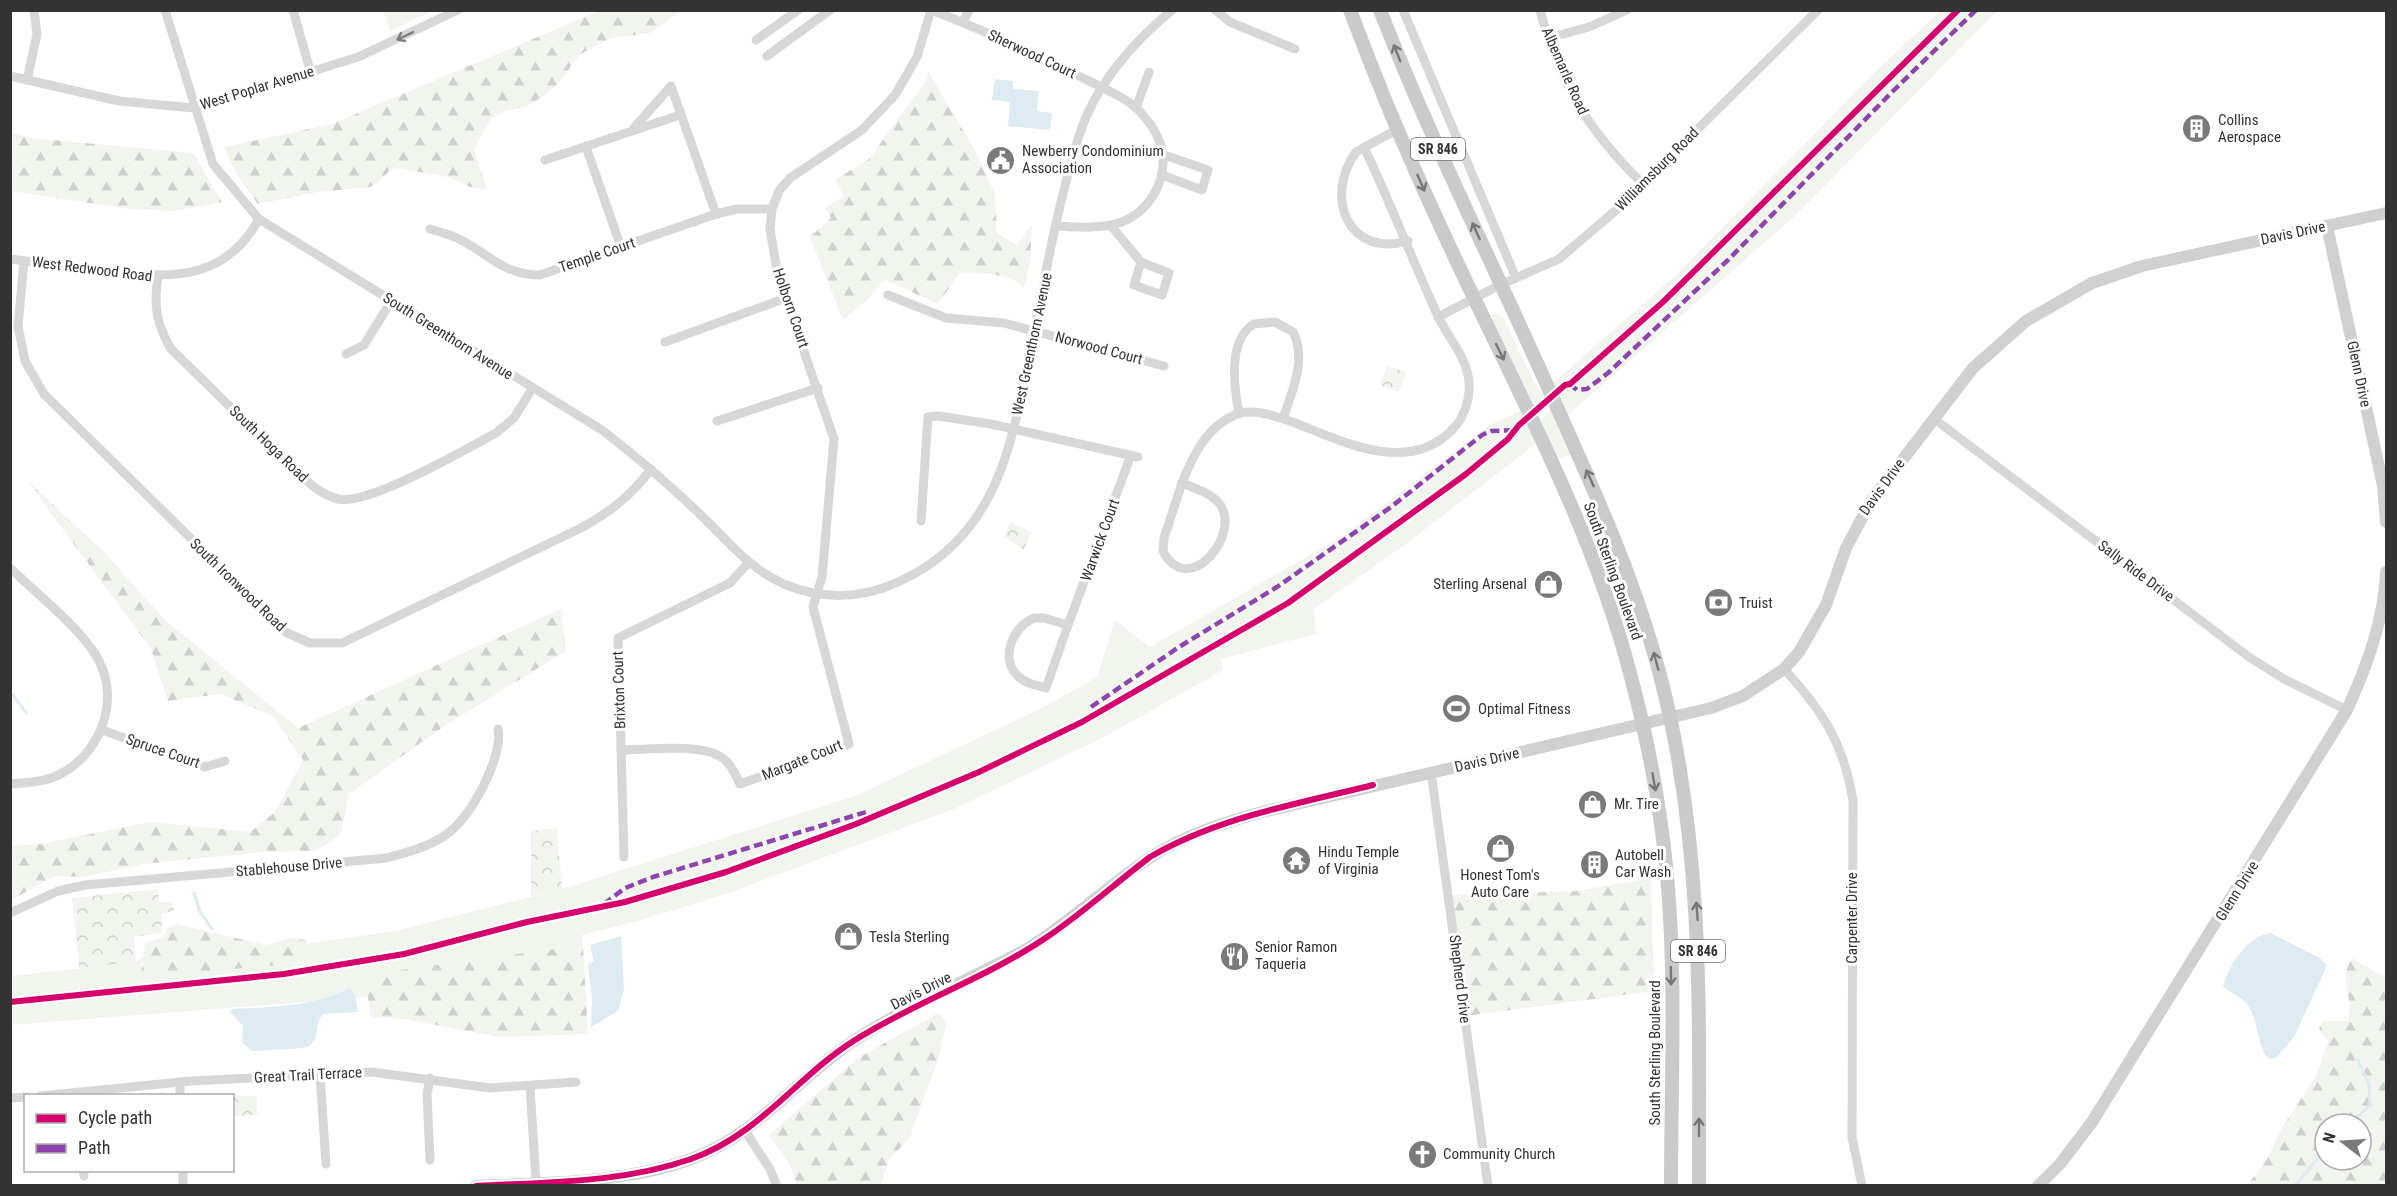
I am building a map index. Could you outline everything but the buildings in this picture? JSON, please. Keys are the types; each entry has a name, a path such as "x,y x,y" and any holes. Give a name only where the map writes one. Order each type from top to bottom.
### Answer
{"main road":[{"name":"South Sterling Boulevard","path":"1350,10 1398,129 1474,299 1531,415 1584,533 1609,601 1642,724 1657,795 1669,907 1671,1185"},
{"name":"South Sterling Boulevard","path":"1380,10 1445,165 1622,554 1643,615 1670,718 1686,810 1697,920 1699,1185"}],"street":[{"path":"27,80 37,34 34,10"},
{"name":"South Greenthorn Avenue","path":"165,10 213,164 259,219 602,430 651,469 748,563 786,585 817,594"},
{"path":"293,10 310,70"},
{"name":"West Poplar Avenue","path":"10,76 119,101 194,108 390,44 458,10"},
{"path":"756,40 798,10"},
{"path":"767,56 830,10"},
{"name":"Sherwood Court","path":"931,10 963,22 1101,87 1136,108"},
{"name":"Holborn Court","path":"817,594 822,577 834,439 786,298 773,252 770,229 772,209 779,191 790,178 862,130 896,95 917,57 931,10"},
{"path":"963,22 969,10"},
{"name":"West Greenthorn Avenue","path":"817,594 852,596 889,586 930,565 969,529 994,489 1015,428 1057,226 1079,135 1101,87 1136,45 1172,10"},
{"path":"1215,10 1230,22 1295,49"},
{"path":"1403,10 1516,278"},
{"name":"Albemarle Road","path":"1540,10 1549,38 1583,116 1599,138 1642,183"},
{"path":"1549,38 1588,27 1627,10"},
{"name":"Williamsburg Road","path":"1438,317 1500,285 1558,259 1615,211 1818,10"},
{"path":"1057,226 1112,227 1127,220 1145,205 1162,176 1164,155 1153,127 1136,108 1149,72"},
{"path":"634,128 670,86 716,214"},
{"path":"545,160 634,128 680,115"},
{"path":"1398,129 1364,147 1352,158 1345,177 1342,197 1346,219 1356,233 1369,240 1390,245 1408,241"},
{"path":"586,147 621,247"},
{"path":"1182,483 1214,498 1224,514 1217,547 1205,563 1192,568 1172,562 1163,551 1164,538 1182,483 1203,441 1224,421 1239,414 1258,413 1282,418 1346,442 1397,454 1409,454 1428,448 1458,424 1466,406 1469,388 1465,365 1438,317 1408,241 1364,147"},
{"path":"1162,176 1202,190 1208,170 1164,155"},
{"name":"Temple Court","path":"430,229 456,238 512,272 524,276 540,275 716,214 737,209 772,209"},
{"name":"Davis Drive","path":"476,1185 606,1179 664,1168 694,1158 745,1131 854,1040 1050,935 1142,863 1168,847 1211,827 1243,817 1670,718 1733,701 1784,669 1810,635 1826,605 1858,522 1933,418 1973,368 2008,335 2045,309 2092,283 2142,266 2386,213"},
{"name":"West Redwood Road","path":"10,259 158,277 202,270 226,259 242,245 259,219"},
{"name":"Glenn Drive","path":"2327,226 2383,486 2386,522"},
{"path":"1112,227 1141,262"},
{"name":"South Ironwood Road","path":"24,261 18,326 25,361 44,394 287,633 310,643 342,643 581,528 614,509 638,488 651,469"},
{"name":"South Hoga Road","path":"158,277 154,298 159,328 171,349 316,490 340,500 368,497 496,434 514,418 532,389"},
{"name":"Norwood Court","path":"888,295 946,318 1004,323 1164,366"},
{"path":"665,342 786,298"},
{"path":"346,354 364,345 392,300"},
{"path":"1239,414 1234,374 1242,339 1254,324 1275,322 1285,325 1293,332 1299,348 1296,375 1282,418"},
{"path":"717,421 818,388"},
{"path":"921,521 928,417 938,416 1015,428"},
{"name":"Sally Ride Drive","path":"1933,418 2249,657 2284,679 2347,710"},
{"name":"Warwick Court","path":"1015,428 1135,456 1068,625 1046,688 1016,675 1011,668 1009,655 1019,627 1039,618 1068,625"},
{"name":"Brixton Court","path":"624,857 618,638 730,584 748,563"},
{"path":"10,568 83,639 99,661 107,686 107,707 102,730 76,764 55,777 10,784"},
{"name":"Glenn Drive","path":"2038,1185 2060,1164 2092,1122 2347,710 2376,637 2386,572"},
{"name":"Margate Court","path":"621,750 701,750 720,756 729,764 740,784 849,744 813,607 817,594"},
{"name":"Carpenter Drive","path":"1784,669 1811,698 1827,722 1843,755 1849,775 1852,801 1852,1137 1862,1185"},
{"name":"Stablehouse Drive","path":"10,913 58,891 85,885 361,861 387,858 423,848 449,833 468,812 487,779 500,738 498,729"},
{"name":"Spruce Court","path":"102,730 205,767 225,761"},
{"name":"Shepherd Drive","path":"1431,772 1488,1185"},
{"name":"Great Trail Terrace","path":"79,1094 180,1082 372,1072 430,1078 490,1088 576,1082"},
{"path":"320,1074 326,1164"},
{"path":"430,1078 427,1094 430,1160"},
{"path":"180,1082 180,1094"},
{"path":"530,1086 536,1182"},
{"path":"745,1131 770,1169 777,1185"}],"green space":[{"path":"383,10 432,11 390,31"},
{"path":"601,10 681,11 650,33 611,38 579,55 559,83 545,95 526,107 507,110 491,118 474,149 487,190 470,187 448,177 398,168 390,170 379,182 370,187 318,192 258,204 236,174 224,147 332,124"},
{"path":"1940,11 1997,11 1796,215 1568,415 1553,383 1675,276 1873,74"},
{"path":"928,71 980,159 995,195 997,233 1016,245 1032,225 1030,261 1024,288 1003,276 960,272 938,304 885,280 865,302 843,320 810,237 831,218 825,208 844,196 835,180 869,159 927,79"},
{"path":"11,132 31,138 193,153 222,202 174,211 129,209 11,191"},
{"path":"1495,312 1504,318 1536,387 1547,398 1535,409 1493,323 1492,316"},
{"path":"1387,366 1406,372 1399,392 1380,385"},
{"path":"1528,407 1542,439 1406,544 1314,609 1316,634 1221,659 1223,670 1104,737 954,809 726,894 638,921 582,935 583,945 364,975 368,997 11,1025 11,976 136,962 144,956 140,966 187,978 234,969 300,963 310,950 307,944 399,930 562,889 855,796 1044,707 1097,677 1115,620 1150,647 1343,536 1488,426"},
{"path":"1552,409 1573,453 1558,460 1539,421"},
{"path":"26,479 105,553 165,620 298,728 561,609 566,651 443,727 349,794 341,834 316,851 263,852 144,864 84,877 55,876 11,900 11,846 41,844 150,822 250,832 275,812 303,760 273,716 220,694 168,701 151,649"},
{"path":"1010,522 1031,532 1024,550 1004,537"},
{"path":"557,828 562,889 531,896 531,831"},
{"path":"1651,878 1654,991 1465,1016 1449,895 1576,891"},
{"path":"158,889 159,901 172,903 174,910 161,915 162,933 134,937 136,962 79,968 72,898"},
{"path":"176,924 266,945 291,938 305,940 310,950 301,963 234,969 187,978 168,979 141,975 145,943 164,937 167,928"},
{"path":"583,945 588,1034 499,1037 404,1019 371,1017 364,975"},
{"path":"2352,958 2386,978 2386,1185 2247,1185 2266,1161 2283,1126 2316,1076 2328,1042 2319,1029 2322,1021 2348,1021 2350,1012 2346,975"},
{"path":"938,1013 947,1022 938,1059 909,1139 889,1159 881,1185 797,1185 790,1165 769,1135 858,1058"},
{"path":"234,1096 257,1096 257,1115 234,1116"}],"shaded area":[{"path":"995,79 1013,81 1013,89 1039,91 1037,111 1052,113 1050,130 1008,126 1010,102 992,100"},
{"path":"2271,933 2320,958 2327,966 2294,1037 2276,1058 2269,1059 2261,1046 2254,1016 2250,1009 2244,1001 2223,986 2235,960 2247,945 2262,935"},
{"path":"621,936 624,989 618,1011 591,1027 592,999 588,964 594,961 590,945"},
{"path":"350,988 355,995 358,1012 323,1014 313,1042 304,1048 252,1051 242,1042 243,1026 230,1012 232,1009 277,1006 322,999"}],"waterway":[{"path":"10,691 26,713"},
{"path":"194,893 200,912 212,929"},
{"path":"2358,1060 2369,1085 2370,1105 2363,1112"},
{"path":"2295,1186 2313,1164"}],"marked path":[{"path":"1570,384 1577,390 1587,389 1608,373 1728,260 1893,91 1976,10"},
{"path":"1091,707 1179,647 1277,587 1391,507 1482,435 1491,431 1518,430"},
{"path":"604,904 625,888 653,877 866,812"}],"cycle path":[{"path":"10,1002 284,974 404,954 527,922 625,902 726,872 856,824 979,772 1082,722 1288,603 1466,474 1508,439 1519,425 1565,385 1570,384 1663,302 1958,10"},
{"path":"476,1186 585,1180 638,1173 691,1159 716,1148 758,1120 814,1071 855,1040 1027,950 1076,916 1150,857 1176,843 1231,822 1373,785"}],"place":[{"name":"Collins Aerospace","path":"2197,129"},
{"name":"Newberry Condominium Association","path":"1001,160"},
{"name":"Sterling Arsenal","path":"1548,584"},
{"name":"Truist","path":"1718,603"},
{"name":"Optimal Fitness","path":"1457,709"},
{"name":"Mr. Tire","path":"1593,804"},
{"name":"Honest Tom's Auto Care","path":"1500,848"},
{"name":"Hindu Temple of Virginia","path":"1297,861"},
{"name":"Autobell Car Wash","path":"1594,864"},
{"name":"Tesla Sterling","path":"848,937"},
{"name":"Senior Ramon Taqueria","path":"1234,956"},
{"name":"Community Church","path":"1422,1154"}]}
